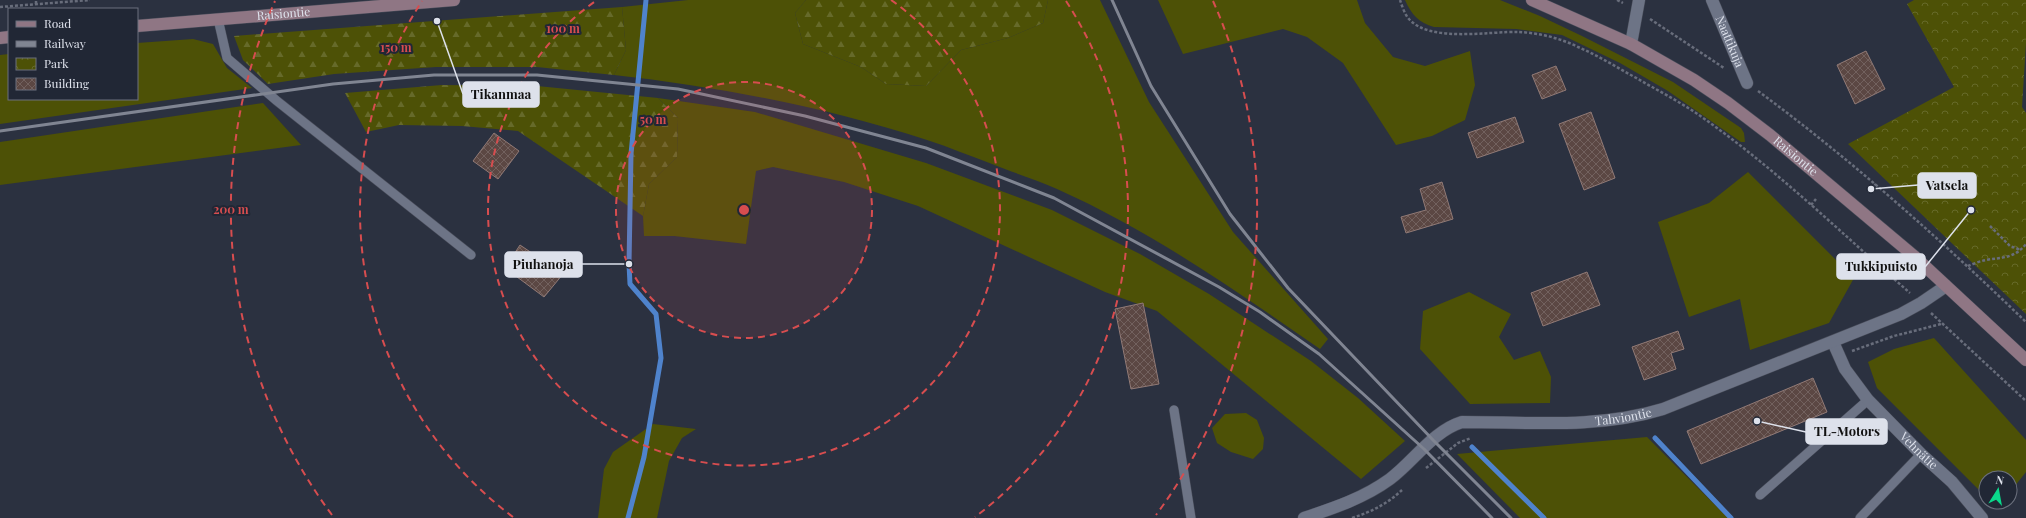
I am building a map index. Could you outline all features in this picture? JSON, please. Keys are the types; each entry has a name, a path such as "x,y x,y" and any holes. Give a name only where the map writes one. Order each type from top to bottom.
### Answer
{"main road":[{"name":"Raisiontie","path":"138,26 454,0"},
{"name":"Raisiontie","path":"1532,0 1631,44 1694,80 1728,102 1914,256 2026,360"}],"street":[{"name":"Naattikuja","path":"1712,0 1747,83"},
{"path":"1631,44 1638,5"},
{"name":"Tahviontie","path":"1304,518 1354,501 1389,480 1414,460 1443,431 1462,422 1591,422 1612,421 1640,416 1663,409 1901,314 1921,303 1946,286"},
{"name":"Vehnätie","path":"1833,342 1845,369 1868,400 1921,454 1952,482 1982,518"}],"lane":[{"path":"218,19 227,58 277,101 471,255"},
{"path":"1760,495 1868,400"},
{"path":"1174,410 1191,518"},
{"path":"1860,518 1921,454"}],"path":[{"path":"0,7 90,0"},
{"path":"1400,0 1409,19 1432,32 1450,35 1487,32 1520,32 1563,40 1579,47 1695,112 1750,154 1811,205 1921,303 2026,401"},
{"path":"1617,0 1638,5 1816,134 1876,184 1968,266 2026,322"},
{"path":"1870,189 1876,184"},
{"path":"1811,205 1816,199"},
{"path":"1990,226 2010,246 2021,250"},
{"path":"1968,266 1985,260 2005,258 2021,250 2026,244"}],"green space":[{"path":"688,0 806,0 795,13 803,44 861,67 886,84 926,86 961,50 1008,38 1043,23 1048,0 1100,0 1149,102 1233,232 1328,339 1320,349 1192,263 1126,223 1049,185 1033,179 927,140 889,128 811,108 733,92 614,75 626,50 622,7"},
{"path":"806,0 1048,0 1043,23 1008,38 961,50 926,86 886,84 861,67 803,44 795,13"},
{"path":"1158,0 1357,0 1365,23 1393,57 1425,66 1470,51 1475,85 1465,120 1432,136 1396,145 1343,63 1307,37 1283,29 1183,54"},
{"path":"1405,0 1500,0 1540,16 1673,82 1741,128 1744,133 1745,142 1741,142 1668,91 1620,63 1562,35 1516,29 1434,27 1424,23 1416,17 1410,10"},
{"path":"1914,0 2026,0 2026,43 2022,107 2026,113 2026,314 1848,144 1954,87 1907,4"},
{"path":"622,7 626,50 614,75 537,67 436,67 334,74 268,84 243,60 234,36"},
{"path":"193,39 213,44 227,68 252,88 0,124 0,55 8,54 8,100 138,100 138,43"},
{"path":"442,85 537,86 658,98 678,118 677,157 649,184 643,216 518,131 462,126 399,125 366,132 345,93"},
{"path":"658,98 755,112 926,163 1052,210 1140,254 1209,294 1311,361 1358,398 1405,441 1361,479 1157,311 1105,292 918,206 844,182 773,167 756,171 746,244 674,236 644,236 643,216 649,184 677,157 678,118"},
{"path":"263,103 301,145 0,185 0,142"},
{"path":"1748,172 1854,278 1829,323 1750,350 1740,299 1689,317 1658,222 1709,203"},
{"path":"1469,292 1511,314 1499,337 1514,360 1540,351 1551,377 1550,403 1470,404 1420,349 1423,311"},
{"path":"1934,338 2026,440 2026,472 2018,482 2018,470 1978,470 1978,489 1877,388 1868,362 1894,349"},
{"path":"1246,413 1257,420 1264,438 1263,449 1253,459 1231,452 1217,443 1212,428 1225,414"},
{"path":"653,424 696,429 682,438 669,461 657,518 598,518 604,469 613,452"},
{"path":"1647,437 1728,518 1520,518 1457,454"}],"building":[{"path":"1866,51 1885,89 1855,104 1837,65"},
{"path":"1556,66 1566,90 1542,99 1532,75"},
{"path":"1591,112 1615,178 1584,190 1559,124"},
{"path":"1515,117 1524,142 1477,158 1468,133"},
{"path":"494,133 519,151 498,179 473,161"},
{"path":"1442,182 1453,219 1406,233 1401,217 1426,210 1420,189"},
{"path":"520,245 563,274 544,297 505,268"},
{"path":"1587,272 1600,305 1543,326 1531,293"},
{"path":"1143,303 1159,384 1131,389 1115,309"},
{"path":"1678,331 1684,349 1671,353 1676,369 1644,380 1632,347"},
{"path":"1813,378 1827,412 1701,464 1687,431"}],"waterway":[{"path":"628,518 644,457 661,358 656,314 630,284 629,264 631,154 646,0"},
{"path":"1655,438 1731,518"},
{"path":"1472,447 1544,518"}],"railway":[{"path":"1112,0 1151,86 1230,214 1288,288 1433,440 1511,518"},
{"path":"0,131 333,84 434,75 537,75 678,89 805,116 926,148 1054,198 1219,287 1260,312 1319,354 1424,449 1492,518"}],"place":[{"name":"Tikanmaa","path":"437,21"},
{"name":"Vatsela","path":"1871,189"},
{"name":"Tukkipuisto","path":"1971,210"},
{"name":"Piuhanoja","path":"629,264"},
{"name":"TL-Motors","path":"1757,421"}]}
